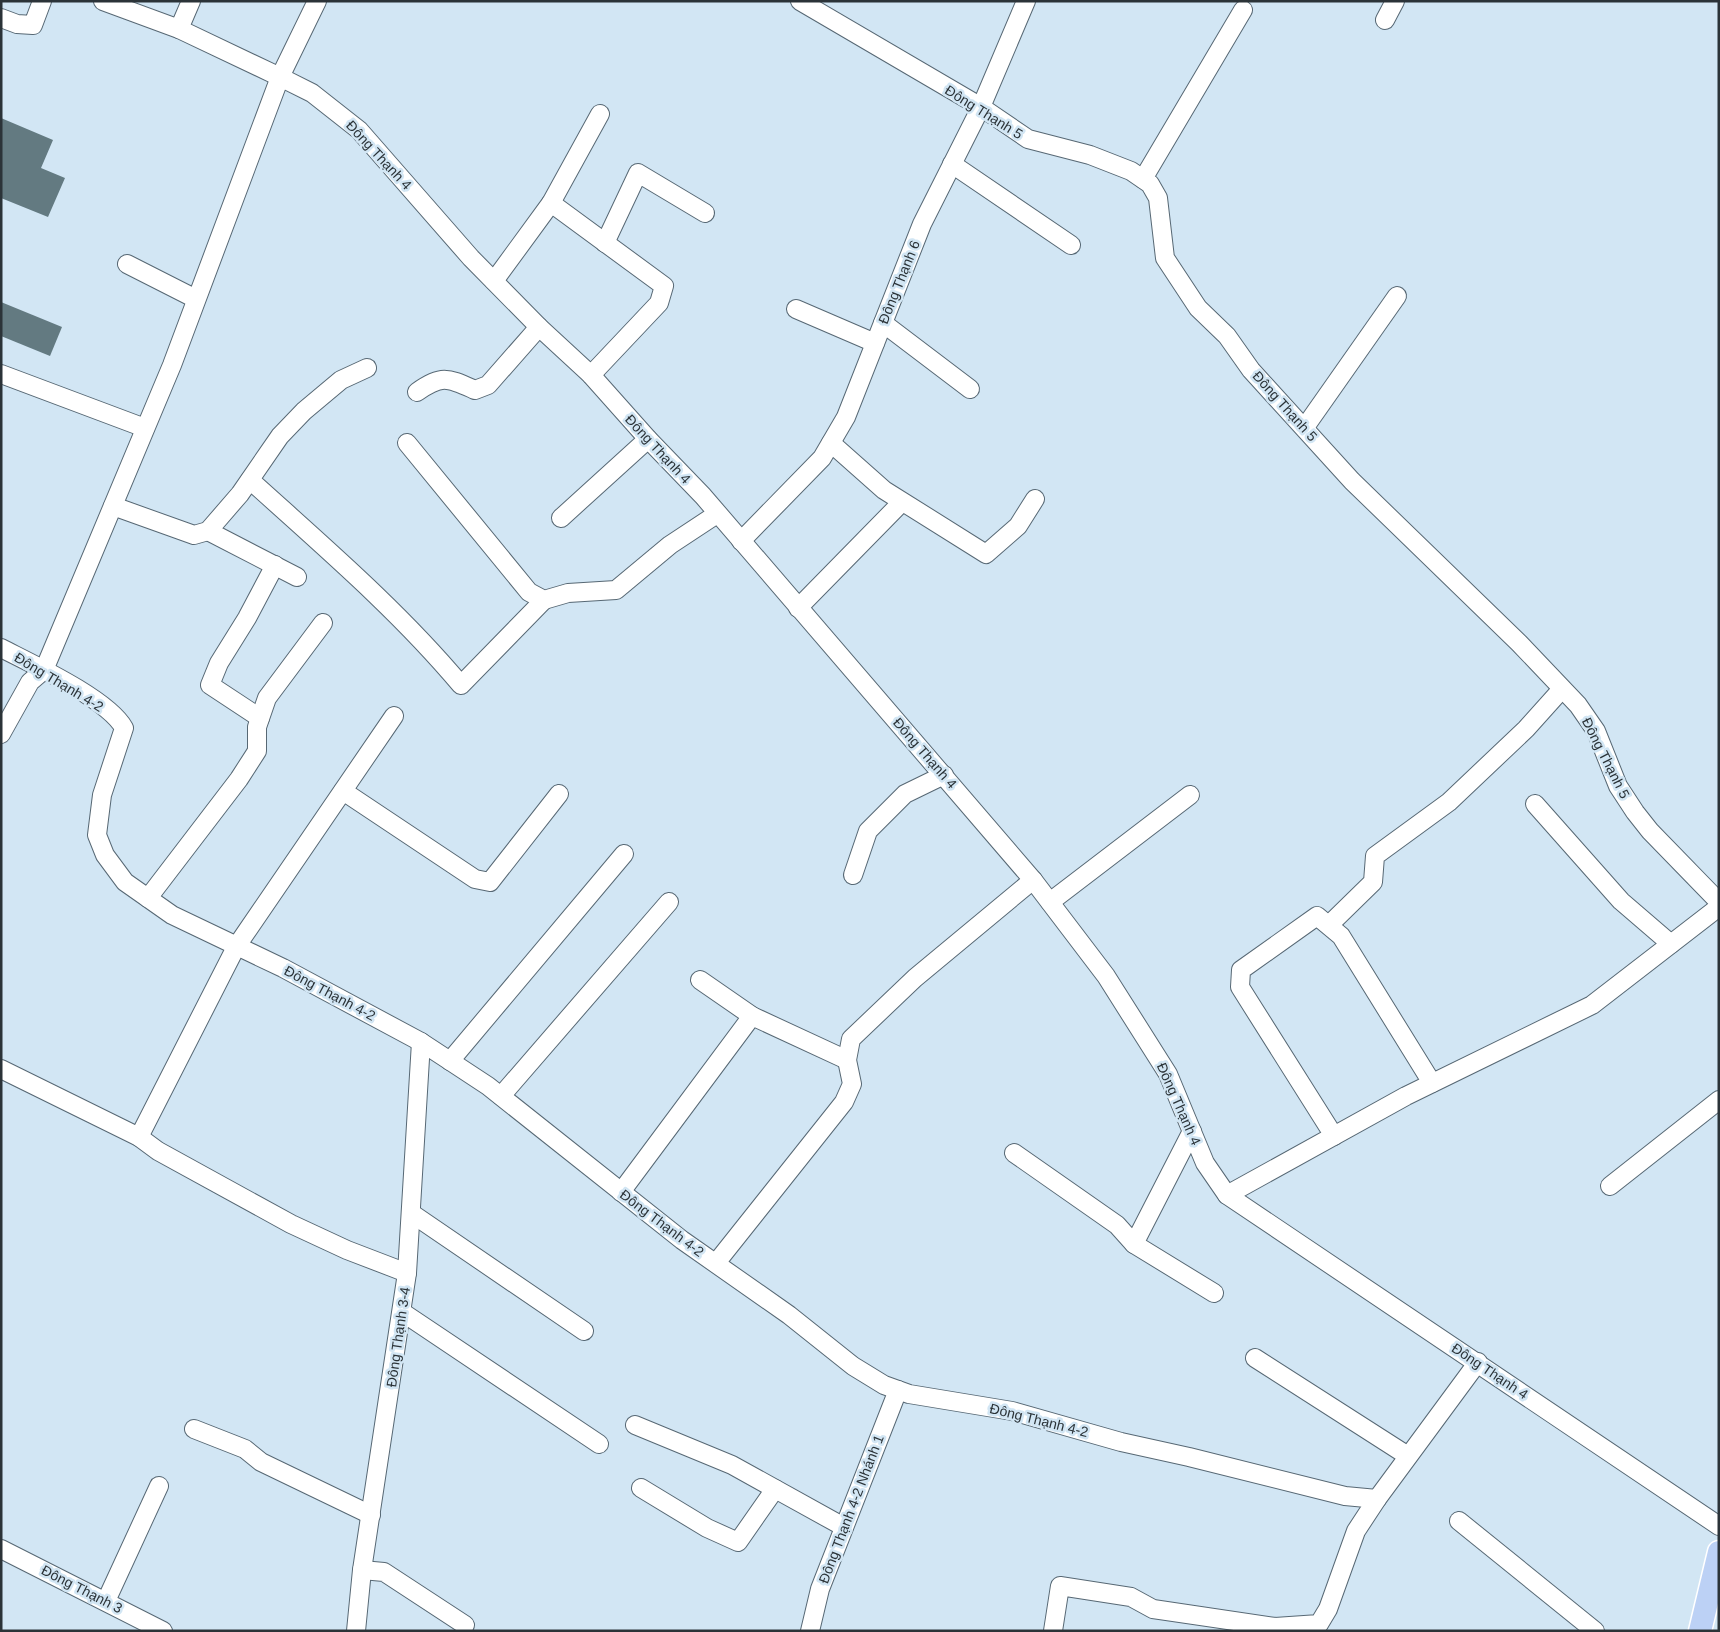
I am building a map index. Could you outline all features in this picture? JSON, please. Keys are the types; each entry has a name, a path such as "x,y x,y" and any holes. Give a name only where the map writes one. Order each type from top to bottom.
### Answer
{"main road":[{"path":"1700,1631 1719,1552"}],"street":[{"path":"1,18 17,24 33,25 42,1"},
{"name":"Đông Thạnh 4","path":"103,1 179,29 312,93 359,130 494,281 539,327 591,374 648,440 703,496 1033,880 1106,976 1168,1074 1206,1163 1227,1196 1478,1362 1719,1526"},
{"path":"179,29 191,1"},
{"path":"1,734 30,682 44,670 145,428 280,77 317,1"},
{"name":"Đông Thạnh 5","path":"800,1 981,107 1028,139 1090,155 1131,171 1150,184 1158,198 1165,258 1198,308 1227,336 1251,370 1305,427 1352,481 1519,643 1561,690 1578,705 1596,731 1618,786 1635,812 1650,831 1719,902"},
{"name":"Đông Thạnh 6","path":"741,541 822,458 846,417 922,224 981,107 1026,1"},
{"path":"1385,20 1395,1"},
{"path":"1143,179 1243,10"},
{"path":"494,281 551,203 600,114"},
{"path":"952,164 1071,245"},
{"path":"605,243 638,173 705,213"},
{"path":"551,203 664,286 659,303 591,374"},
{"path":"127,264 196,299"},
{"path":"1305,427 1397,296"},
{"path":"796,309 875,344"},
{"path":"883,323 970,389"},
{"path":"417,392 434,380 452,380 475,390 488,385 539,327"},
{"path":"113,506 194,535 208,531 250,480 280,436 304,411 341,380 367,368"},
{"path":"1,374 145,428"},
{"path":"561,518 648,440"},
{"path":"407,443 530,592 544,600"},
{"path":"831,443 884,490 986,554 1018,526 1035,500"},
{"path":"250,480 328,550 426,643 461,685 544,600 568,593 616,590 670,545 717,514"},
{"path":"798,608 902,502"},
{"path":"208,531 297,577"},
{"path":"260,718 210,685 219,663 247,618 275,565"},
{"path":"148,898 244,772 257,751 257,726 268,698 323,623"},
{"name":"Đông Thạnh 4-2","path":"1,648 44,670 100,705 119,720 124,728 102,795 97,835 105,855 125,882 172,916 283,968 421,1042 450,1060 501,1096 621,1192 789,1315 853,1366 884,1385 898,1390 1012,1411 1121,1442 1345,1496 1377,1499"},
{"path":"1329,925 1373,882 1375,856 1449,802 1526,729 1561,690"},
{"path":"139,1137 236,947 394,716"},
{"path":"854,875 868,831 905,794 944,775"},
{"path":"343,791 475,879 490,882 559,794"},
{"path":"1050,902 1190,795"},
{"path":"1535,804 1621,901 1672,944"},
{"path":"450,1060 624,854"},
{"path":"716,1263 844,1102 852,1084 846,1060 852,1039 916,978 1033,880"},
{"path":"501,1096 669,902"},
{"path":"1227,1196 1432,1083 1592,1005 1719,907"},
{"path":"1334,1136 1240,987 1241,970 1316,916 1342,936 1432,1083"},
{"path":"700,980 752,1016 846,1060"},
{"path":"621,1192 752,1016"},
{"name":"Đông Thạnh 3-4","path":"356,1631 362,1570 407,1273 421,1042"},
{"path":"1,1069 139,1137 158,1151 291,1224 347,1250 407,1273"},
{"path":"1610,1186 1719,1100"},
{"path":"1134,1244 1192,1131"},
{"path":"1014,1153 1117,1225 1134,1244 1214,1293"},
{"path":"411,1213 584,1331"},
{"path":"402,1312 599,1444"},
{"path":"1255,1358 1408,1456"},
{"path":"1053,1631 1060,1586 1131,1598 1153,1609 1274,1629 1319,1624 1328,1609 1356,1531 1408,1456 1478,1362"},
{"name":"Đông Thạnh 4-2 Nhánh 1","path":"810,1631 820,1589 898,1390"},
{"path":"635,1425 732,1465 844,1527"},
{"path":"194,1429 245,1449 261,1462 371,1515"},
{"path":"106,1601 159,1486"},
{"path":"641,1488 707,1528 738,1542 775,1489"},
{"path":"1459,1521 1595,1631"},
{"name":"Đông Thạnh 3","path":"1,1549 162,1631"},
{"path":"362,1570 384,1572 465,1625"}],"building":[{"path":"1,118 53,140 41,168 65,178 48,217 1,198"},
{"path":"1,302 62,327 50,356 1,336"}]}
